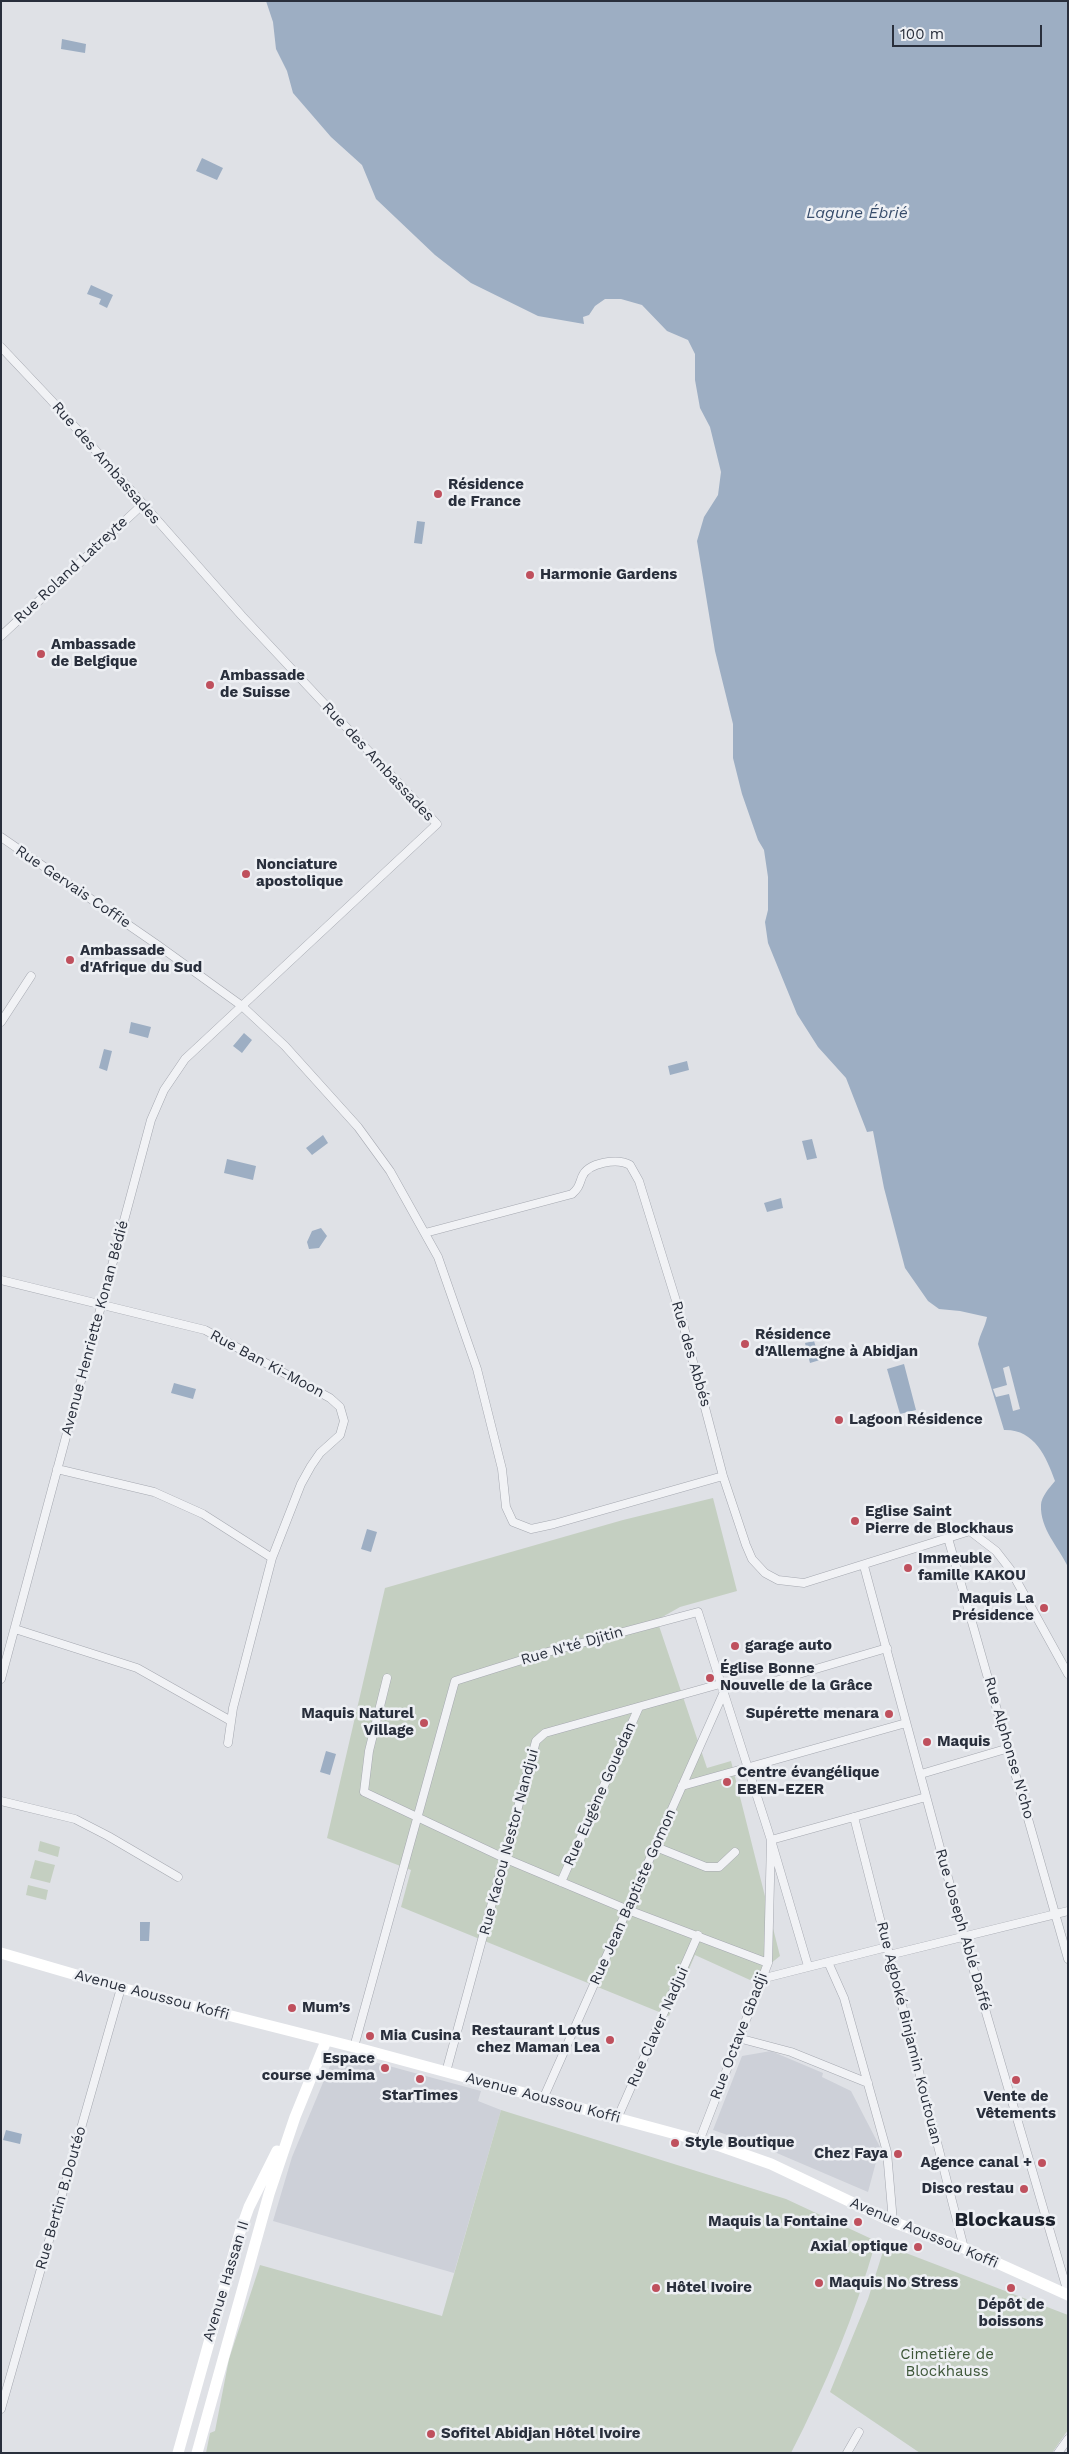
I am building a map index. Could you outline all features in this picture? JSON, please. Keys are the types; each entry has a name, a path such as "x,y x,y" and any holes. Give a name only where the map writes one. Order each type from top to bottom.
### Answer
{"street":[{"name":"Rue des Ambassades","path":"1,348 51,400 142,505 437,824 242,1006"},
{"name":"Rue Roland Latreyte","path":"1,636 142,505"},
{"name":"Rue Gervais Coffie","path":"1,837 160,946 242,1006 285,1046 358,1127 390,1171 438,1257 477,1369 502,1469 506,1507 512,1522 531,1529 554,1524 723,1476"},
{"path":"1,1022 31,976"},
{"name":"Avenue Henriette Konan Bédié","path":"1,1679 151,1120 164,1090 185,1060 242,1006"},
{"name":"Rue des Abbés","path":"425,1233 572,1194 578,1189 582,1176 590,1168 598,1165 619,1161 630,1165 639,1180 682,1320 723,1476 752,1559 765,1573 789,1583 804,1583 864,1566 970,1531 996,1551 1015,1578 1068,1674"},
{"name":"Rue Ban Ki-Moon","path":"1,1280 215,1334 330,1398 340,1407 344,1421 340,1435 320,1453 307,1472 272,1558 231,1721 228,1743"},
{"path":"57,1468 154,1492 203,1514 272,1558"},
{"name":"Rue Alphonse N'cho","path":"948,1538 1068,1959"},
{"name":"Rue Joseph Ablé Daffé","path":"864,1566 964,1937 1068,2294"},
{"name":"Rue N'té Djitin","path":"354,2047 455,1681 544,1653 698,1612 723,1694 772,1840 808,1966"},
{"path":"15,1629 137,1668 231,1721"},
{"path":"775,1681 887,1648"},
{"path":"387,1678 369,1751 364,1792 504,1858 628,1910 768,1963"},
{"name":"Rue Kacou Nestor Nandjui","path":"446,2072 536,1741 540,1736 720,1684"},
{"name":"Rue Jean Baptiste Gomon","path":"543,2099 723,1694"},
{"name":"Rue Eugène Gouedan","path":"561,1882 639,1707"},
{"path":"682,1786 747,1766 906,1723"},
{"path":"920,1774 1009,1748"},
{"path":"772,1840 926,1797"},
{"path":"1,1801 75,1820 108,1836 178,1877"},
{"name":"Rue Agboké Binjamin Koutouan","path":"854,1817 964,2248"},
{"name":"Rue Octave Gbadji","path":"700,2140 768,1963 772,1840"},
{"path":"656,1847 706,1867 719,1867 735,1852"},
{"path":"761,1979 808,1966 964,1937 1068,1911"},
{"name":"Rue Claver Nadjui","path":"617,2119 698,1935"},
{"name":"Avenue Aoussou Koffi","path":"1,1953 121,1988 354,2047 700,2140 771,2164 893,2222 964,2248 1068,2294"},
{"path":"828,1962 844,1998 887,2152 893,2222"},
{"name":"Rue Bertin B.Doutéo","path":"1,2409 121,1988"},
{"path":"738,2038 791,2052 868,2083"},
{"name":"Avenue Hassan II","path":"198,2453 269,2194 295,2117 326,2040"},
{"name":"Avenue Hassan II","path":"178,2453 240,2232 249,2207 295,2117"},
{"path":"847,2453 859,2432"},
{"path":"1058,2453 1068,2439"}],"shaded area":[{"path":"771,2051 823,2073 822,2077 851,2091 880,2147 868,2192 765,2148 713,2130 742,2056"},
{"path":"341,2053 481,2091 478,2101 501,2110 454,2273 273,2221 292,2157 332,2061"}],"green space":[{"path":"713,1498 737,1591 680,1607 657,1620 707,1768 731,1761 780,1956 750,1980 695,1955 669,2016 401,1907 411,1870 327,1838 385,1588 623,1520"},
{"path":"40,1841 60,1847 58,1857 38,1851"},
{"path":"35,1860 55,1865 50,1883 30,1878"},
{"path":"28,1885 48,1890 46,1900 26,1895"},
{"name":"Hôtel Ivoire","path":"501,2110 786,2199 876,2241 859,2296 839,2349 791,2453 206,2453 210,2433 215,2431 229,2359 260,2265 442,2316"},
{"name":"Cimetière de Blockhauss","path":"885,2245 1068,2315 1068,2430 1052,2453 920,2453 830,2392 868,2299"}],"water":[{"name":"Lagune Ébrié","path":"266,1 1068,1 1068,1567 1046,1530 1041,1514 1042,1499 1055,1481 1047,1462 1031,1439 1014,1431 1004,1430 978,1344 987,1317 939,1309 928,1301 905,1268 884,1188 873,1131 867,1132 846,1078 818,1047 797,1014 768,943 765,922 768,910 768,877 764,850 758,840 742,794 733,758 733,724 715,651 697,541 704,517 718,495 721,472 710,427 700,408 695,380 695,354 688,340 667,331 642,305 621,299 605,299 595,306 589,315 583,317 584,324 538,316 471,283 435,255 376,199 362,165 331,137 293,93 287,71 276,49 273,22"},
{"path":"62,39 86,44 85,53 61,49"},
{"path":"202,158 223,168 217,180 196,171"},
{"path":"91,285 113,295 107,308 99,304 101,299 87,294"},
{"path":"417,521 425,522 422,544 414,543"},
{"path":"131,1022 151,1027 148,1038 129,1033"},
{"path":"244,1033 252,1040 242,1053 233,1046"},
{"path":"104,1049 112,1051 107,1071 99,1068"},
{"path":"687,1061 689,1070 670,1075 668,1066"},
{"path":"323,1135 328,1143 312,1155 306,1148"},
{"path":"812,1139 817,1158 807,1160 802,1141"},
{"path":"227,1159 256,1166 253,1180 224,1173"},
{"path":"781,1198 783,1208 767,1212 764,1203"},
{"path":"321,1228 327,1236 319,1248 309,1249 307,1242 312,1231"},
{"path":"814,1341 820,1360 810,1363 805,1343"},
{"path":"904,1364 916,1410 900,1414 887,1369"},
{"path":"174,1383 196,1389 193,1399 171,1393"},
{"path":"367,1529 377,1532 371,1552 361,1549"},
{"path":"326,1751 336,1754 330,1775 320,1772"},
{"path":"140,1922 150,1922 149,1941 140,1941"},
{"path":"6,2130 22,2134 20,2144 3,2140"}],"pier":[{"path":"1009,1366 1020,1409 1013,1411 1009,1394 996,1397 993,1389 1007,1385 1003,1368"}],"place":[{"name":"Résidence de France","path":"438,494"},
{"name":"Harmonie Gardens","path":"530,575"},
{"name":"Ambassade de Belgique","path":"41,654"},
{"name":"Ambassade de Suisse","path":"210,685"},
{"name":"Nonciature apostolique","path":"246,874"},
{"name":"Ambassade d'Afrique du Sud","path":"70,960"},
{"name":"Résidence d’Allemagne à Abidjan","path":"745,1344"},
{"name":"Lagoon Résidence","path":"839,1420"},
{"name":"Eglise Saint Pierre de Blockhaus","path":"855,1521"},
{"name":"Immeuble famille KAKOU","path":"908,1568"},
{"name":"Maquis La Présidence","path":"1044,1608"},
{"name":"garage auto","path":"735,1646"},
{"name":"Église Bonne Nouvelle de la Grâce","path":"710,1678"},
{"name":"Supérette menara","path":"889,1714"},
{"name":"Maquis Naturel Village","path":"424,1723"},
{"name":"Maquis","path":"927,1742"},
{"name":"Centre évangélique EBEN-EZER","path":"727,1782"},
{"name":"Mum’s","path":"292,2008"},
{"name":"Mia Cusina","path":"370,2036"},
{"name":"Restaurant Lotus chez Maman Lea","path":"610,2040"},
{"name":"Espace course Jemima","path":"385,2068"},
{"name":"StarTimes","path":"420,2079"},
{"name":"Vente de Vêtements","path":"1016,2080"},
{"name":"Style Boutique","path":"675,2143"},
{"name":"Chez Faya","path":"898,2154"},
{"name":"Agence canal +","path":"1042,2163"},
{"name":"Disco restau","path":"1024,2189"},
{"name":"Maquis la Fontaine","path":"858,2222"},
{"name":"Axial optique","path":"918,2247"},
{"name":"Maquis No Stress","path":"819,2283"},
{"name":"Hôtel Ivoire","path":"656,2288"},
{"name":"Dépôt de boissons","path":"1011,2288"},
{"name":"Sofitel Abidjan Hôtel Ivoire","path":"431,2434"}],"district":[{"name":"Blockauss","path":"1005,2220"}]}
